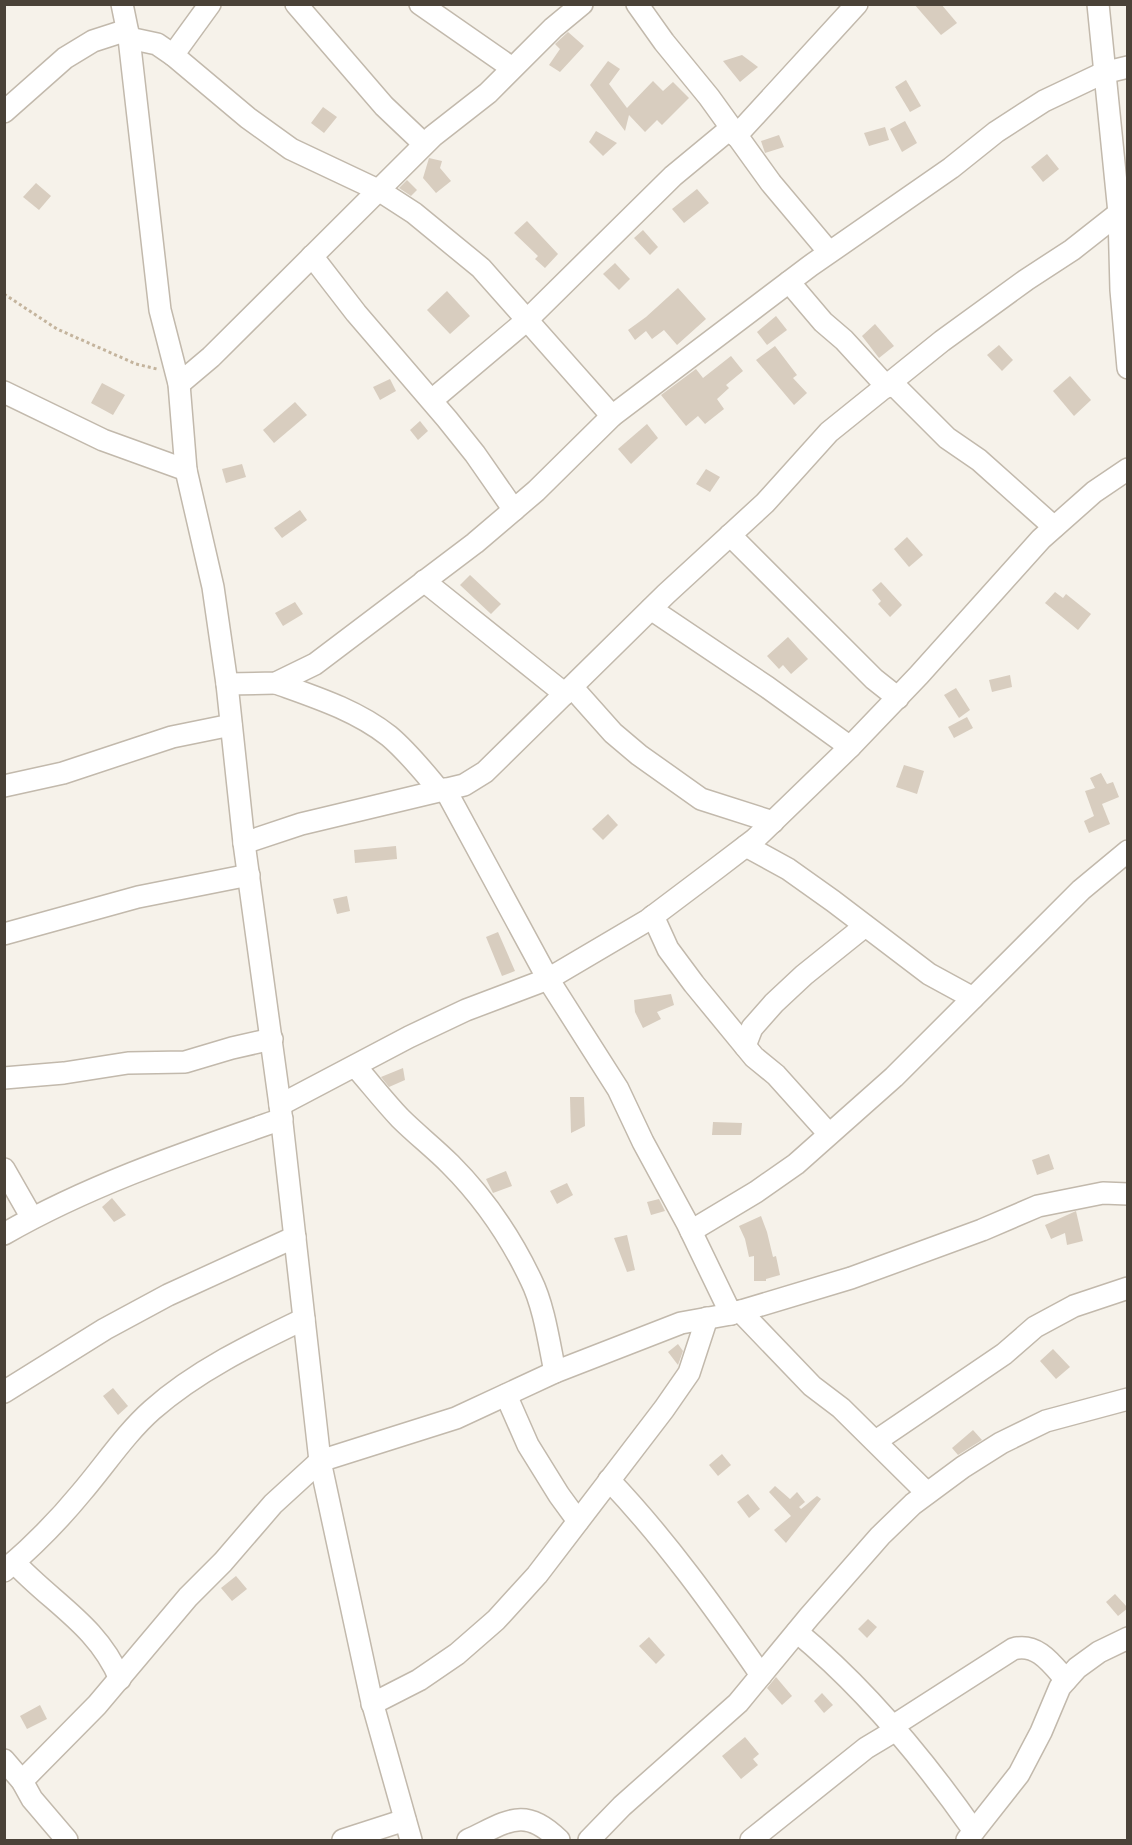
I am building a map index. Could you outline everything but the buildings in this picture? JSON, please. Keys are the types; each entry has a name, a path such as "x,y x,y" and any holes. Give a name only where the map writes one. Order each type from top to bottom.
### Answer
{"street":[{"path":"122,4 128,34 160,309 177,379 186,470 213,587 227,684 244,843 281,1112 320,1461 372,1704 411,1840"},
{"path":"173,54 210,4"},
{"path":"296,4 384,106 424,144"},
{"path":"420,4 512,68"},
{"path":"177,379 211,357 380,191 424,144 488,93 553,28 582,4"},
{"path":"637,4 771,183 829,252"},
{"path":"432,400 527,320 673,176 733,132 857,4"},
{"path":"1098,4 1103,73 1119,213 1128,368"},
{"path":"4,112 65,58 93,41 128,34 157,44 173,54 248,118 291,149 380,191 414,213 481,268 612,416"},
{"path":"276,683 315,664 475,543 536,491 612,416 829,252 1044,101 1103,73 1128,67"},
{"path":"244,843 302,824 464,785 485,772 651,609 765,503 829,432 942,341 1026,280 1072,250 1119,213"},
{"path":"312,256 356,313 432,400 475,454 514,510"},
{"path":"789,282 823,322 889,385 947,438 979,460 1054,527"},
{"path":"4,392 103,440 186,470"},
{"path":"4,1234 76,1197 281,1112 355,1066 409,1037 466,1010 548,979 653,916 746,846 773,822 898,698 1041,539 1094,492 1128,469"},
{"path":"730,536 874,680 898,698"},
{"path":"424,581 500,644 568,691 639,755 693,794 731,810 773,822"},
{"path":"651,609 767,687 850,747"},
{"path":"227,684 276,683 348,711 388,736 442,790 548,979 618,1089 643,1142 735,1313 812,1386 841,1408 927,1493"},
{"path":"4,786 63,773 172,737 231,725"},
{"path":"746,846 788,869 929,974 973,998"},
{"path":"691,1231 756,1192 796,1164 894,1077 1081,891 1128,851"},
{"path":"4,934 60,921 138,897 249,875"},
{"path":"653,916 668,949 745,1046 783,1083 829,1134"},
{"path":"745,1046 752,1029 774,1003 804,975 866,926"},
{"path":"4,1078 64,1073 128,1063 185,1062 272,1039"},
{"path":"355,1066 397,1115 450,1163 506,1234 532,1281 546,1328 555,1372"},
{"path":"4,1169 32,1218"},
{"path":"22,1781 97,1705 188,1597 223,1562 273,1504 320,1461 456,1418 555,1372 681,1323 735,1313 851,1278 982,1230 1038,1206 1103,1193 1128,1194"},
{"path":"4,1392 116,1323 168,1295 295,1237"},
{"path":"876,1441 1004,1354 1035,1327 1074,1306 1128,1288"},
{"path":"372,1704 419,1680 457,1654 496,1620 537,1575 689,1373 707,1318"},
{"path":"120,1679 113,1663 94,1635 32,1581 8,1564 53,1524 82,1492 104,1462 152,1410 183,1386 217,1365 304,1319"},
{"path":"506,1395 528,1445 578,1521"},
{"path":"589,1840 622,1806 738,1703 880,1536 913,1504 963,1467 1001,1443 1046,1421 1128,1400"},
{"path":"609,1480 686,1569 761,1675"},
{"path":"797,1632 830,1660 894,1728 948,1793 970,1836 1019,1774 1060,1687 1077,1668 1099,1652 1128,1638"},
{"path":"751,1840 866,1748 1013,1649 1022,1647 1036,1650 1066,1680"},
{"path":"4,1760 22,1781 32,1799 67,1840"},
{"path":"468,1840 510,1821 527,1818 540,1823 560,1840"},
{"path":"343,1840 405,1820"}],"path":[{"path":"4,294 57,329 136,364 177,379"}]}
